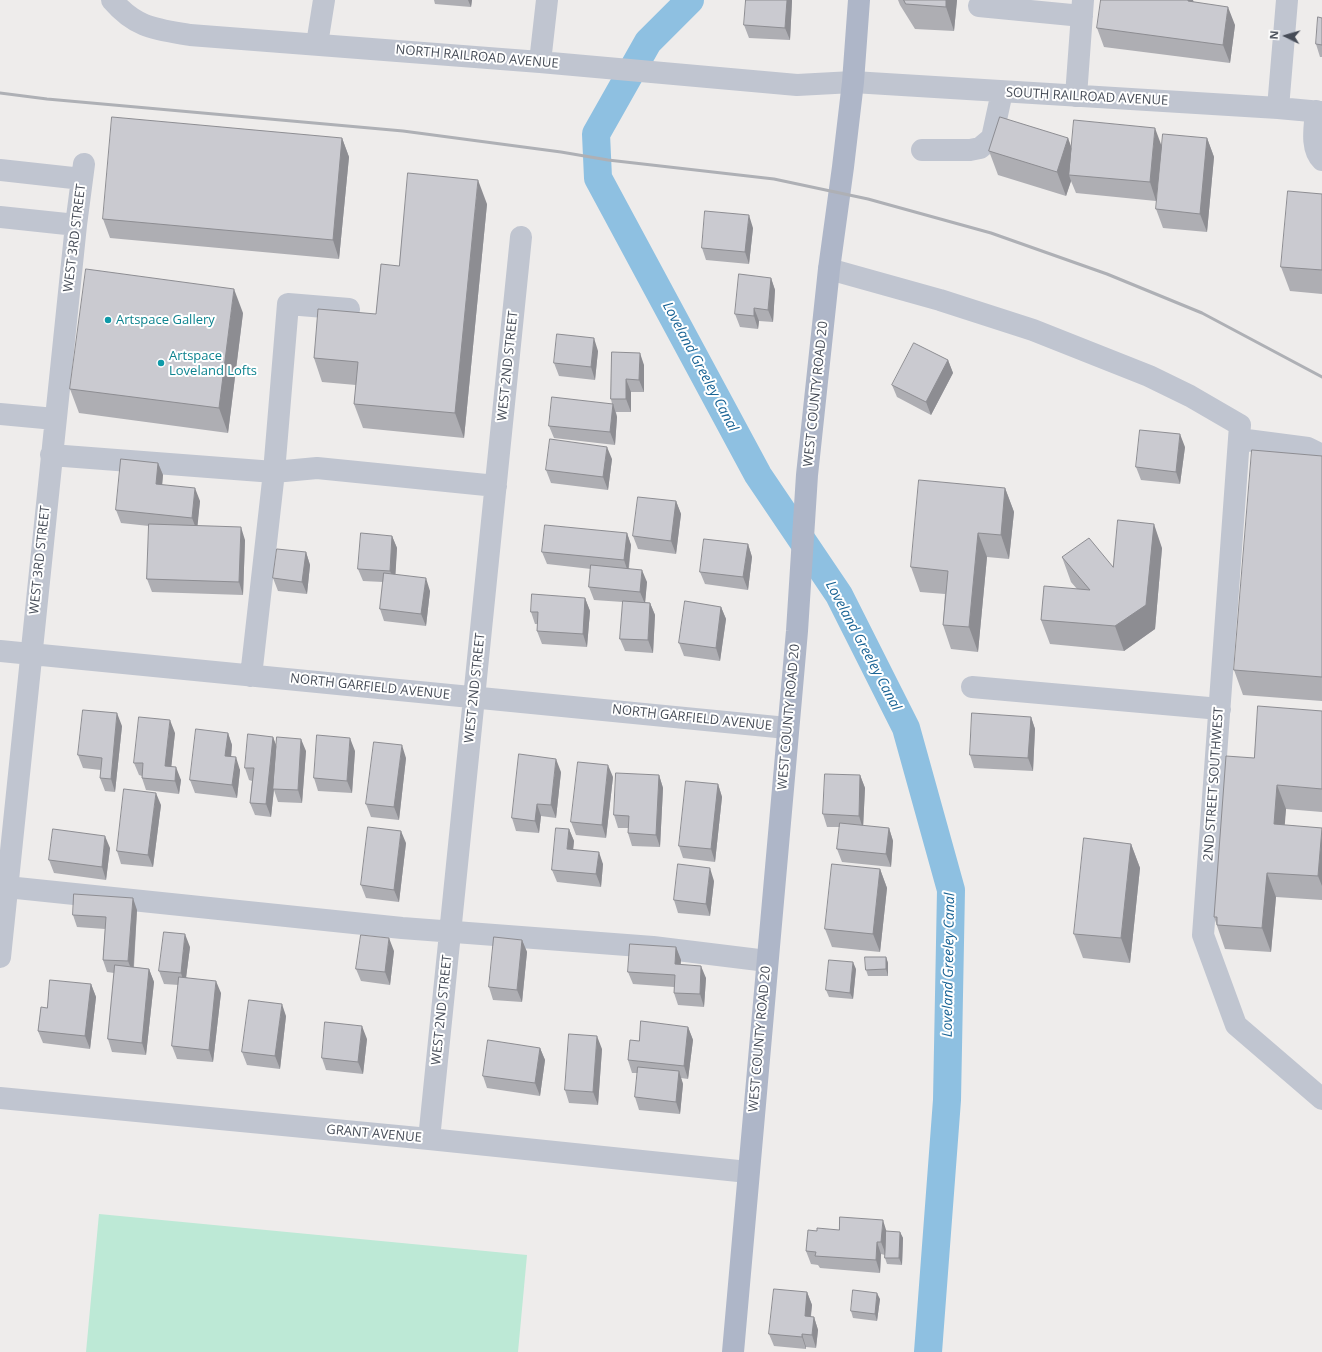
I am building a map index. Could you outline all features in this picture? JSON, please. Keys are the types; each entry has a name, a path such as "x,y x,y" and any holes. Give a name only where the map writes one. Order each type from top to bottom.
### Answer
{"main road":[{"name":"WEST COUNTY ROAD 20","path":"733,1352 796,631 807,475 829,269 853,82 859,0"}],"street":[{"name":"NORTH RAILROAD AVENUE","path":"112,0 120,10 136,22 150,28 190,35 540,62 797,85 853,82"},
{"path":"317,44 324,0"},
{"path":"540,62 547,0"},
{"path":"1278,108 1287,0"},
{"path":"979,6 1083,8 1076,96"},
{"name":"SOUTH RAILROAD AVENUE","path":"853,82 1319,111"},
{"path":"922,150 970,150 980,148 992,138 1002,92"},
{"path":"1319,111 1314,146 1322,160"},
{"name":"WEST 3RD STREET","path":"0,170 83,171 51,455 0,957"},
{"path":"0,217 76,225"},
{"name":"WEST 2ND STREET","path":"428,1139 475,697 521,237"},
{"path":"829,269 940,300 1033,330 1148,376 1190,396 1240,432 1308,448 1322,455"},
{"path":"251,676 274,472 288,304 349,309"},
{"path":"0,414 55,419"},
{"name":"2ND STREET SOUTHWEST","path":"1240,432 1203,935 1236,1025 1322,1099"},
{"path":"51,455 274,472 317,468 496,486"},
{"name":"NORTH GARFIELD AVENUE","path":"0,651 787,728"},
{"path":"972,687 1220,709"},
{"path":"7,888 450,932 653,947 767,961"},
{"name":"GRANT AVENUE","path":"0,1098 428,1139 748,1172"}],"green space":[{"path":"99,1214 527,1255 518,1352 86,1352"}],"building":[{"path":"746,0 787,0 785,28 744,25"},
{"path":"904,0 946,0 946,7 906,4"},
{"path":"1101,0 1188,0 1228,7 1223,45 1097,28"},
{"path":"1318,17 1322,18 1322,45 1316,44"},
{"path":"112,117 342,138 333,240 103,219"},
{"path":"1000,117 1068,138 1057,172 989,151"},
{"path":"1074,120 1155,128 1150,182 1069,175"},
{"path":"1163,134 1207,138 1200,214 1156,209"},
{"path":"408,173 478,180 455,413 354,404 358,362 314,358 318,309 376,314 381,264 399,266"},
{"path":"1288,191 1322,194 1322,270 1281,267"},
{"path":"705,211 749,215 745,252 702,248"},
{"name":"Artspace Loveland Lofts","path":"86,269 234,289 219,408 70,389"},
{"path":"739,274 771,278 768,310 754,308 754,316 735,314"},
{"path":"557,334 594,338 591,367 554,363"},
{"path":"914,343 948,360 926,402 892,385"},
{"path":"612,352 640,353 639,380 626,379 626,399 611,399"},
{"path":"552,397 613,404 610,432 549,426"},
{"path":"1140,430 1180,434 1176,472 1136,467"},
{"path":"550,439 607,447 603,477 546,470"},
{"path":"1252,450 1322,456 1322,677 1234,670"},
{"path":"121,459 158,463 156,484 195,488 192,518 116,510"},
{"path":"919,480 1005,488 1001,535 978,533 969,627 943,625 948,571 911,567"},
{"path":"638,497 676,501 671,541 633,536"},
{"path":"1118,520 1154,524 1146,605 1115,626 1041,620 1044,586 1090,590 1062,557 1089,538 1113,567"},
{"path":"149,524 241,527 239,582 147,579"},
{"path":"545,525 627,533 624,560 542,552"},
{"path":"361,533 392,536 390,571 358,569"},
{"path":"704,539 748,544 743,577 700,572"},
{"path":"277,549 306,552 302,582 273,578"},
{"path":"591,565 642,570 640,592 589,587"},
{"path":"384,573 426,578 421,614 380,609"},
{"path":"532,594 585,598 583,634 537,631 538,612 531,612"},
{"path":"623,601 650,603 648,640 620,639"},
{"path":"685,601 721,607 716,648 679,643"},
{"path":"1258,706 1322,711 1322,789 1277,785 1274,824 1322,828 1318,876 1267,873 1262,928 1217,925 1217,917 1214,917 1226,756 1254,758"},
{"path":"83,710 117,713 111,779 100,778 102,758 78,755"},
{"path":"972,713 1031,717 1028,758 970,755"},
{"path":"139,717 170,720 165,766 176,767 175,781 142,778 143,763 134,763"},
{"path":"196,729 228,733 225,756 236,757 232,785 190,780"},
{"path":"248,734 273,737 266,804 250,803 254,768 245,768"},
{"path":"317,735 350,738 347,781 314,778"},
{"path":"277,737 301,739 298,790 273,789"},
{"path":"374,742 402,745 394,807 366,804"},
{"path":"519,754 556,759 551,805 537,804 535,821 512,818"},
{"path":"578,762 608,765 602,825 571,822"},
{"path":"616,773 659,775 656,835 628,833 629,816 614,815"},
{"path":"825,774 860,775 859,816 823,814"},
{"path":"686,781 718,784 711,849 679,846"},
{"path":"124,789 156,793 148,855 117,851"},
{"path":"840,823 889,828 886,854 837,849"},
{"path":"368,827 401,831 394,890 361,885"},
{"path":"556,828 569,829 567,849 599,852 596,874 552,870"},
{"path":"53,829 105,836 102,867 49,860"},
{"path":"1084,838 1131,844 1121,938 1074,934"},
{"path":"678,864 710,868 706,904 674,900"},
{"path":"832,864 880,869 873,934 825,929"},
{"path":"74,894 133,898 128,961 103,960 106,917 73,915"},
{"path":"164,932 185,934 181,973 159,971"},
{"path":"361,935 389,938 385,972 356,969"},
{"path":"494,937 522,940 517,990 489,987"},
{"path":"630,944 676,947 675,964 701,966 700,994 674,993 675,975 628,972"},
{"path":"865,957 886,957 886,969 866,970"},
{"path":"829,960 853,962 850,993 826,990"},
{"path":"115,965 149,969 142,1043 108,1039"},
{"path":"179,977 216,981 209,1050 172,1046"},
{"path":"50,980 91,984 85,1036 38,1031 41,1007 47,1008"},
{"path":"249,1000 282,1004 275,1056 242,1052"},
{"path":"641,1021 688,1027 684,1066 628,1060 630,1040 639,1041"},
{"path":"325,1022 362,1026 358,1062 322,1058"},
{"path":"569,1034 597,1036 593,1092 565,1090"},
{"path":"488,1040 540,1048 535,1083 483,1076"},
{"path":"638,1067 679,1071 676,1102 635,1097"},
{"path":"840,1217 883,1220 881,1242 877,1242 876,1260 815,1256 816,1252 806,1251 808,1230 817,1231 817,1228 839,1230"},
{"path":"886,1231 900,1232 899,1258 885,1258"},
{"path":"774,1289 807,1292 805,1316 814,1317 812,1335 802,1334 802,1337 769,1334"},
{"path":"853,1290 877,1293 875,1314 851,1311"}],"waterway":[{"name":"Loveland Greeley Canal","path":"690,0 648,42 596,134 598,178 758,475 839,595 906,728 951,890 947,1100 928,1352"}],"railway":[{"path":"0,93 47,99 403,131 561,152 608,160 774,179 868,199 991,233 1107,274 1202,313 1322,377"}],"place":[{"name":"Artspace Gallery","path":"108,320"},
{"name":"Artspace Loveland Lofts","path":"161,363"}]}
